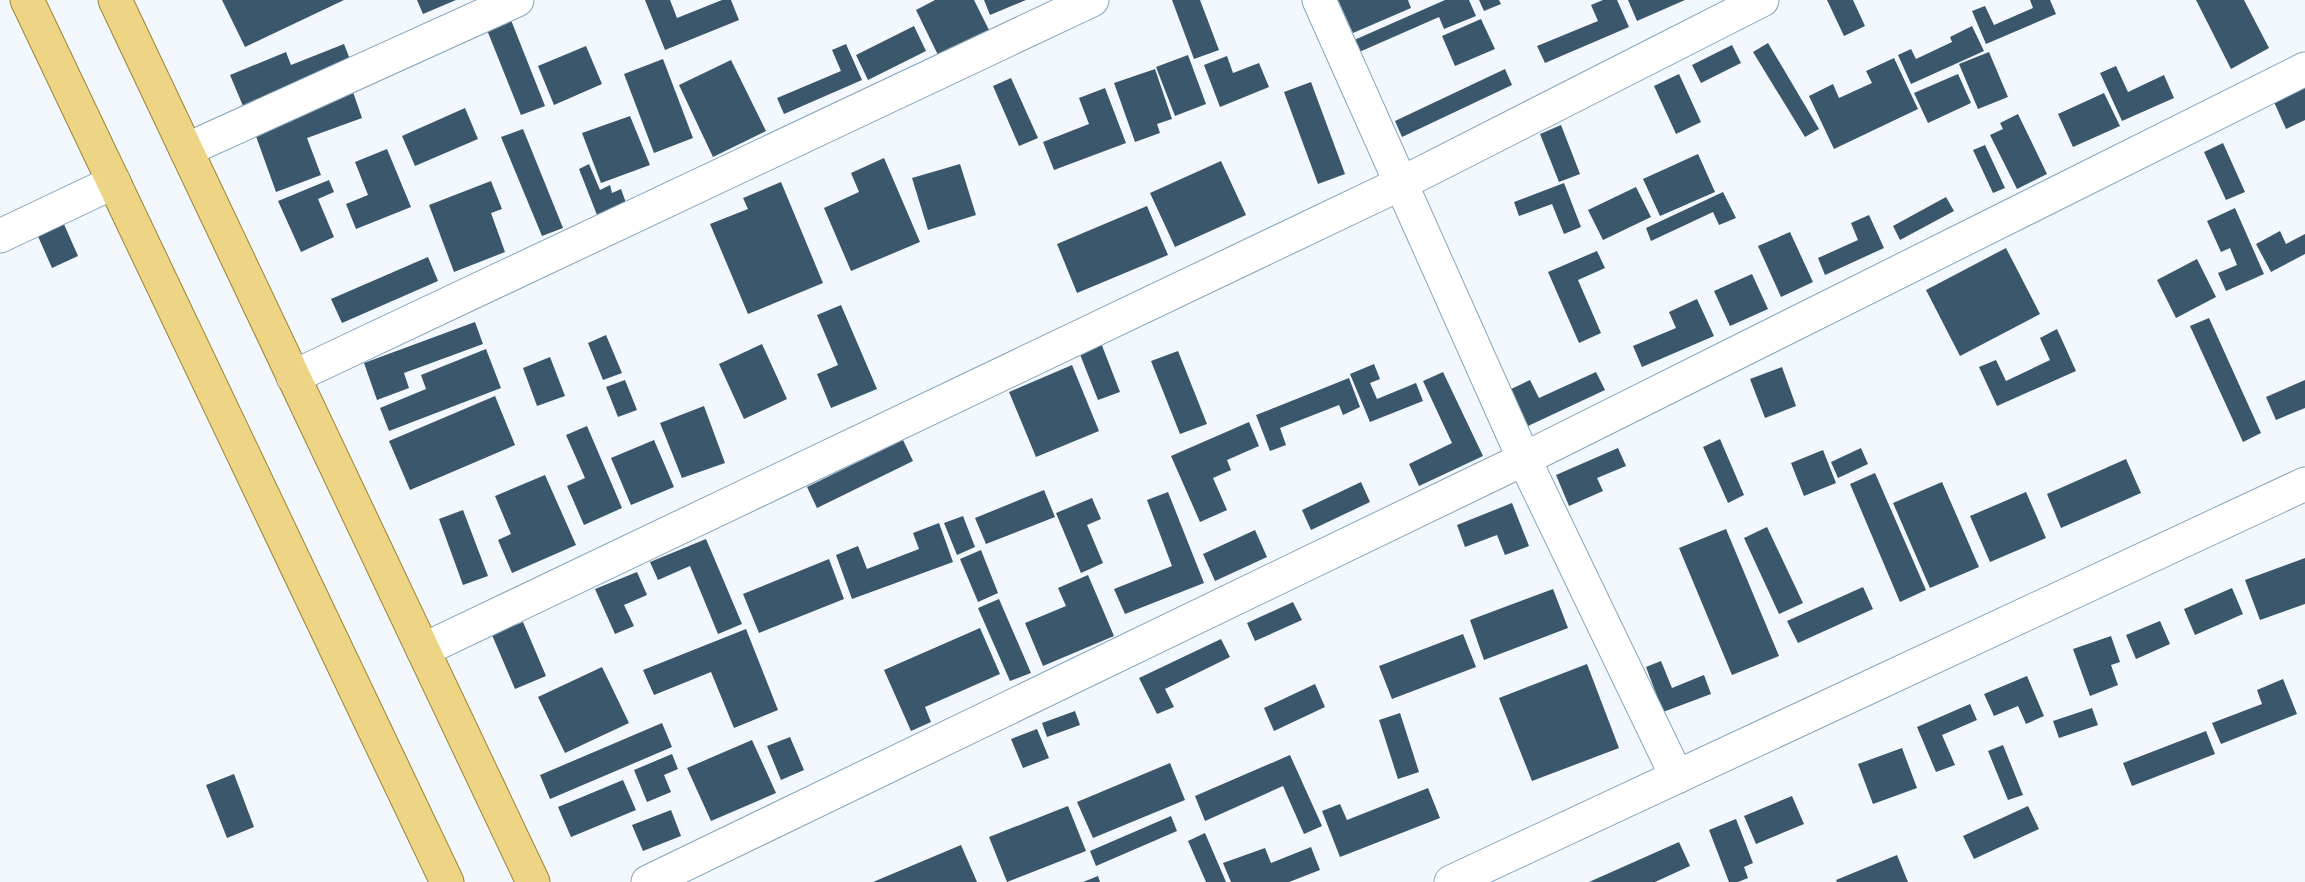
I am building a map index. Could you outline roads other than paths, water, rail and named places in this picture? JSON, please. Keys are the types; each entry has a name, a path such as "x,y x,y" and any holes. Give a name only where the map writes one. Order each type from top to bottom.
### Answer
{"main road":[{"path":"27,0 447,882"},
{"path":"116,0 532,882"}],"street":[{"path":"186,150 517,0"},
{"path":"293,377 1092,0"},
{"path":"1319,0 1524,459 1677,777"},
{"path":"423,650 1402,183 1762,0"},
{"path":"648,882 1524,459 2305,69"},
{"path":"0,236 114,182"},
{"path":"1451,882 2305,484"}]}
